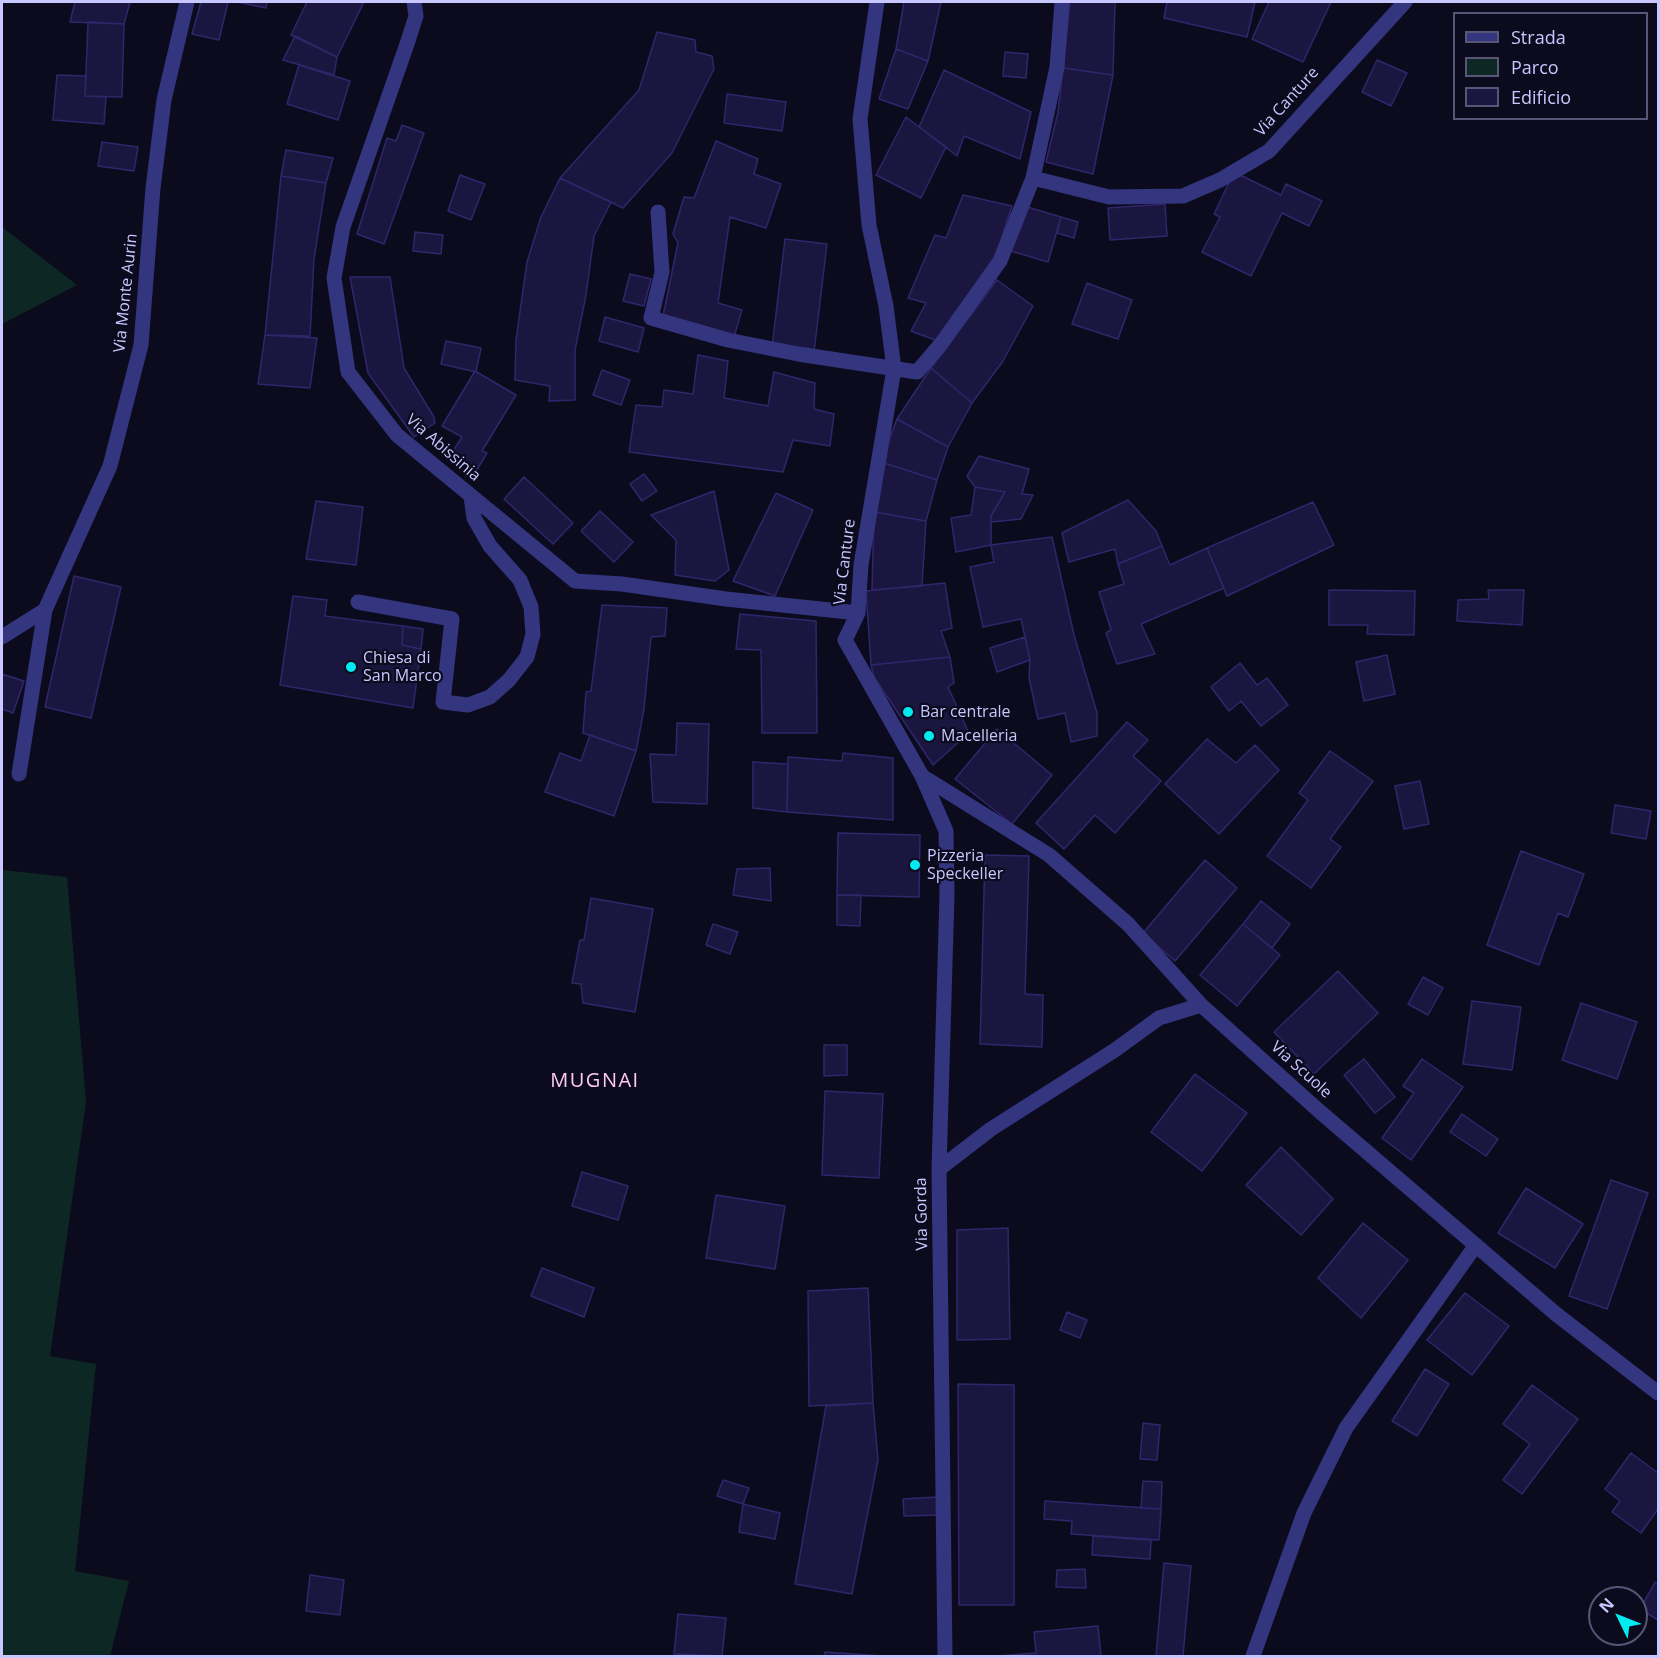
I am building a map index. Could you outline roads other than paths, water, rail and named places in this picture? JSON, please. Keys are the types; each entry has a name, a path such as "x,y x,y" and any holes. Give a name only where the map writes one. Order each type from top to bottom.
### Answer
{"street":[{"name":"Via Monte Aurin","path":"19,774 45,610 110,465 141,345 153,188 164,100 187,2"},
{"name":"Via Abissinia","path":"414,2 416,16 408,44 343,227 334,278 348,372 397,435 575,581 622,584 726,599 858,613"},
{"name":"Via Canture","path":"877,2 860,119 869,225 886,306 894,369 861,565 858,613 845,640 922,776"},
{"path":"658,212 662,272 651,318 728,340 917,372 941,344 999,261 1033,178 1057,67 1062,2"},
{"name":"Via Canture","path":"1033,178 1109,196 1183,196 1220,180 1269,151 1405,2"},
{"path":"358,602 452,619 443,702 468,705 490,697 509,680 526,657 533,634 531,607 520,580 490,546 474,518 471,497"},
{"path":"2,637 45,610"},
{"name":"Via Scuole","path":"922,776 1049,855 1128,924 1201,1005 1556,1314 1659,1393"},
{"name":"Via Gorda","path":"922,776 946,831 947,895 939,1169 945,1656"},
{"path":"939,1169 991,1129 1115,1050 1159,1018 1201,1005"},
{"path":"1253,1656 1304,1513 1346,1428 1476,1245"}],"place":[{"name":"Chiesa di San Marco","path":"351,667"},
{"name":"Bar centrale","path":"908,712"},
{"name":"Macelleria","path":"929,736"},
{"name":"Pizzeria Speckeller","path":"915,865"}],"district":[{"name":"MUGNAI","path":"595,1081"}]}
